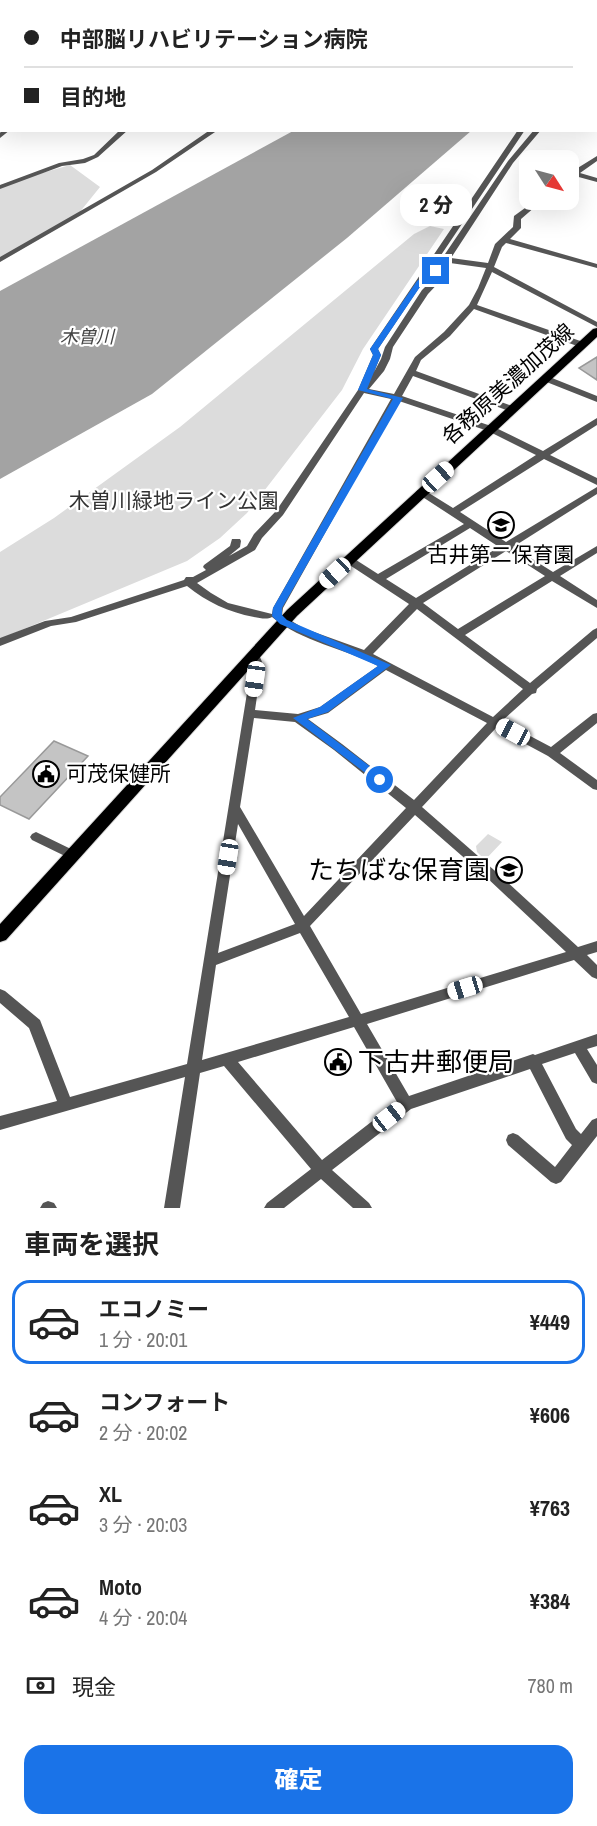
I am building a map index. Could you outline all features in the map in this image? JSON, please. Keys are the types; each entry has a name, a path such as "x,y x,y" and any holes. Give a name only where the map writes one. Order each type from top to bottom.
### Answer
{"main road":[{"name":"各務原美濃加茂線","path":"0,935 283,622 597,331"}],"street":[{"path":"0,187 61,164 91,159 123,132"},
{"path":"0,260 154,171 212,132"},
{"path":"0,642 49,623 72,620 188,580 197,579 251,548 258,536 280,513 362,390 377,355 374,349 521,132"},
{"path":"362,390 369,384 388,355 389,346 425,292 440,277 447,260 510,162 536,132"},
{"path":"579,171 597,158"},
{"path":"579,177 597,180"},
{"path":"527,210 517,218 518,228 498,246 472,306 447,334 418,359 278,608 277,616 283,622 366,655 494,722 552,753 597,786"},
{"path":"504,240 596,264"},
{"path":"420,282 447,260 490,267 597,325"},
{"path":"472,306 583,345"},
{"path":"410,372 512,409"},
{"path":"547,379 597,399"},
{"path":"362,390 398,398 491,429 597,482"},
{"path":"452,513 597,421"},
{"path":"366,655 416,603 597,490"},
{"path":"421,492 597,605"},
{"path":"378,579 470,524"},
{"path":"188,580 235,547 236,541 216,553"},
{"path":"457,635 597,549"},
{"path":"349,560 416,603 532,690"},
{"path":"188,580 212,601 222,606 268,616"},
{"path":"210,962 301,927 494,722 597,632"},
{"path":"172,1208 236,810 257,662 254,655"},
{"path":"250,714 298,718 324,710 386,665"},
{"path":"552,753 597,717"},
{"path":"298,718 346,752 413,807 597,973"},
{"path":"236,810 301,927 406,1104"},
{"path":"36,837 71,854"},
{"path":"0,1124 226,1059 597,946"},
{"path":"0,994 34,1024 66,1105"},
{"path":"272,1208 406,1104 597,1040"},
{"path":"578,1046 597,1078"},
{"path":"226,1059 321,1170 364,1208"},
{"path":"533,1060 571,1134 581,1143"},
{"path":"513,1140 556,1177 597,1125"}],"green space":[{"path":"70,165 100,187 75,218 0,262 0,185"},
{"name":"木曽川緑地ライン公園","path":"430,226 444,229 363,349 342,390 247,513 220,538 187,561 0,639 0,552 54,518 180,427 414,234"},
{"path":"488,834 502,842 485,860 477,852 476,846"}],"water":[{"name":"木曽川","path":"291,132 470,132 347,238 152,394 0,479 0,291"}],"building":[{"path":"597,357 597,380 579,368"},
{"path":"54,741 88,756 29,819 0,805 0,797"}],"place":[{"name":"古井第二保育園","path":"501,525"},
{"name":"可茂保健所","path":"46,774"},
{"name":"たちばな保育園","path":"509,870"},
{"name":"下古井郵便局","path":"338,1062"}],"route":[{"path":"380,780 346,752 298,718 324,710 386,665 366,655 299,630 283,622 277,616 278,608 398,398 362,390 377,355 374,349 420,282 436,271"}]}
